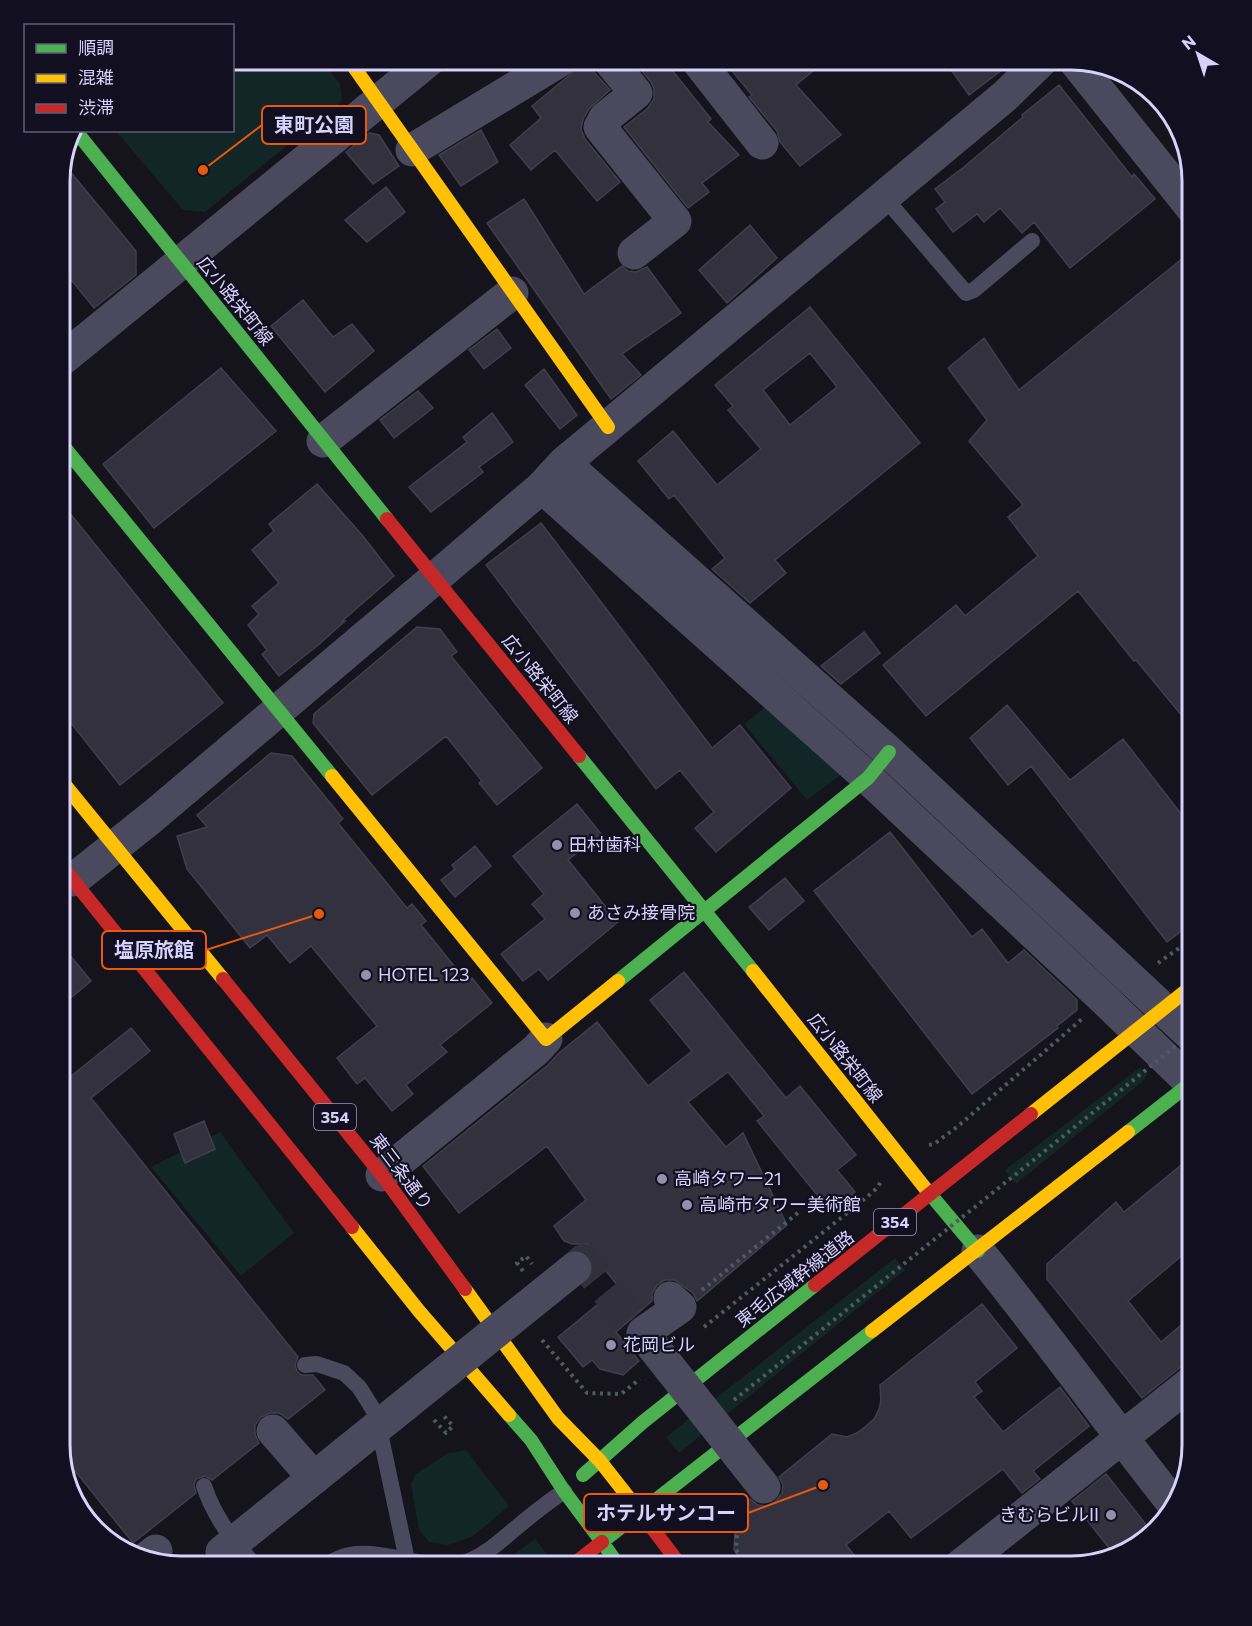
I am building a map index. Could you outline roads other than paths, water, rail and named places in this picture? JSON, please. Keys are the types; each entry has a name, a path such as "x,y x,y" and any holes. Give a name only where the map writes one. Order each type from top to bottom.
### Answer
{"main road":[{"path":"356,70 608,427"},
{"name":"広小路栄町線","path":"80,136 323,441 705,910 930,1194 978,1251"},
{"path":"71,455 546,1039 868,778 889,752"},
{"name":"東三条通り","path":"71,792 382,1175 558,1418 600,1461 673,1556"},
{"path":"70,878 419,1311 531,1440 564,1491 612,1556"},
{"name":"東毛広域幹線道路","path":"564,1491 643,1422 1181,995"},
{"path":"584,1556 1181,1092"}],"street":[{"path":"71,351 417,70"},
{"path":"412,150 544,70"},
{"path":"618,70 636,93 604,118 600,127 675,221 634,254"},
{"path":"705,71 762,143"},
{"path":"70,870 115,846 152,817 542,487 564,463 1005,96 1031,71"},
{"path":"1084,72 1181,183"},
{"path":"323,441 512,293"},
{"path":"564,463 889,752 1181,1025"},
{"path":"542,487 868,778 1181,1073"},
{"path":"382,1175 518,1065 546,1039"},
{"path":"978,1251 1168,1497"},
{"path":"222,1552 575,1268"},
{"path":"682,1313 649,1351 711,1419 764,1487"},
{"path":"972,1556 1181,1391"},
{"path":"273,1431 314,1478"}],"lane":[{"path":"884,197 966,293 974,290 1032,241"},
{"path":"305,1365 317,1364 344,1373 359,1387 376,1414 396,1556"},
{"path":"204,1486 211,1506 227,1533 247,1556"},
{"path":"478,1556 564,1491"},
{"path":"360,1556 363,1553"},
{"path":"346,1556 363,1553 376,1556"}],"tunnel":[{"path":"575,1268 583,1261 654,1348"}],"place":[{"name":"東町公園","path":"203,170"},
{"name":"田村歯科","path":"557,845"},
{"name":"あさみ接骨院","path":"575,913"},
{"name":"塩原旅館","path":"319,914"},
{"name":"HOTEL 123","path":"366,975"},
{"name":"高崎タワー21","path":"662,1179"},
{"name":"高崎市タワー美術館","path":"687,1205"},
{"name":"花岡ビル","path":"611,1345"},
{"name":"ホテルサンコー","path":"823,1485"},
{"name":"きむらビルII","path":"1111,1515"}]}
